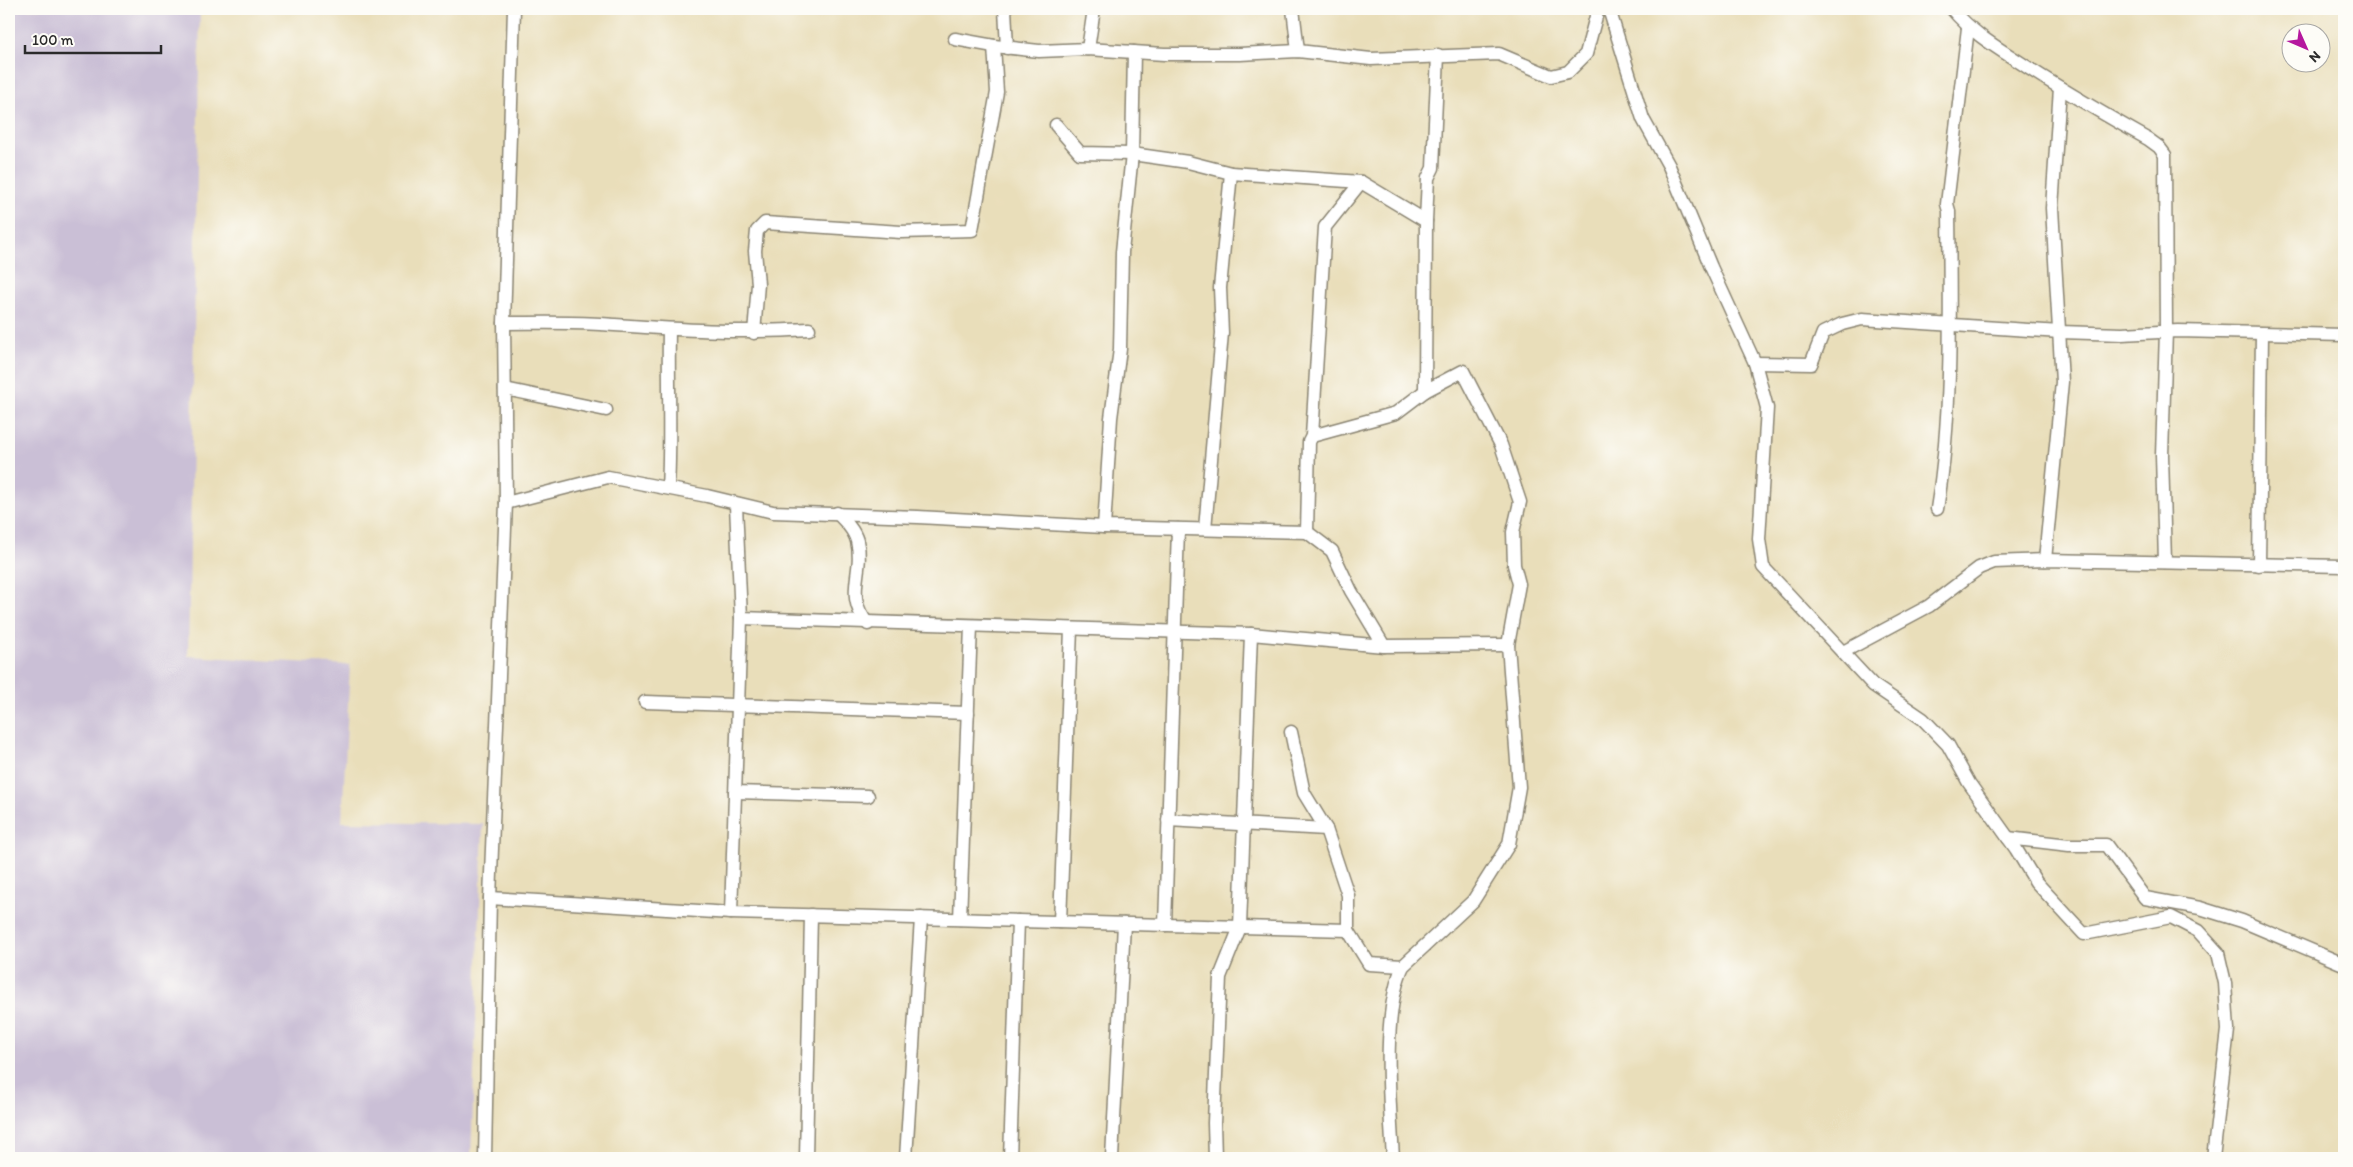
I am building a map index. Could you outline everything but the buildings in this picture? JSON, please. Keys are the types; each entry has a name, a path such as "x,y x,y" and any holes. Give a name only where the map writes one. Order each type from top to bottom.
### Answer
{"street":[{"path":"485,1158 490,898 506,503 504,323 514,9"},
{"path":"754,333 758,284 755,251 757,232 764,223 901,232 972,230 997,92 1005,9"},
{"path":"1088,49 1094,9"},
{"path":"1293,9 1298,50"},
{"path":"955,39 1000,47 1039,51 1088,49 1240,54 1298,50 1370,59 1499,54 1551,76 1568,72 1586,54 1598,9"},
{"path":"1609,9 1644,119 1668,166 1754,363 1768,408 1759,539 1763,567 1873,685 1923,719 1948,745 1969,783 2036,882 2084,934 2171,917 2198,931 2218,953 2225,983 2228,1030 2213,1158"},
{"path":"1952,9 1968,28 2060,88 2148,139 2166,155 2166,331 2162,454 2165,562"},
{"path":"1937,509 1946,443 1951,324 1947,204 1968,28"},
{"path":"1104,527 1111,418 1120,349 1122,252 1132,154 1134,52"},
{"path":"1424,391 1426,221 1428,178 1433,168 1438,55"},
{"path":"2045,560 2062,382 2052,208 2060,88"},
{"path":"1056,125 1080,152 1132,154 1188,162 1231,173 1361,182 1426,221"},
{"path":"1205,529 1222,332 1220,288 1231,173"},
{"path":"1307,532 1310,442 1312,436 1325,228 1361,182"},
{"path":"1754,363 1812,364 1822,333 1842,324 1862,319 2060,332 2122,334 2166,331 2344,336"},
{"path":"504,323 598,324 669,330 754,333 809,329"},
{"path":"668,488 670,444 668,388 669,330"},
{"path":"2259,565 2262,334"},
{"path":"1312,436 1396,413 1424,391 1463,371 1501,446 1520,502 1513,532 1514,565 1519,584 1508,645 1520,787 1508,844 1473,901 1403,966 1393,996 1391,1024 1390,1106 1393,1158"},
{"path":"505,388 606,410"},
{"path":"506,503 608,477 668,488 773,512 837,513 1104,527 1307,532 1332,551 1351,591 1384,646"},
{"path":"731,913 741,618 736,505"},
{"path":"837,513 850,526 857,542 856,602 858,613 868,624"},
{"path":"1165,925 1178,529"},
{"path":"1842,652 1929,606 1979,568 1994,562 2045,560 2344,566"},
{"path":"741,618 868,624 1251,634 1384,646 1508,645"},
{"path":"960,919 971,626"},
{"path":"1060,922 1072,629"},
{"path":"1216,1158 1214,1123 1220,976 1240,927 1251,634"},
{"path":"645,702 968,713"},
{"path":"1291,732 1304,793 1326,829 1348,895 1348,930 1369,964 1403,966"},
{"path":"735,792 868,796"},
{"path":"1168,820 1326,829"},
{"path":"2008,838 2069,846 2106,845 2145,898 2200,908 2242,921 2340,963 2344,962"},
{"path":"490,898 731,913 1348,930"},
{"path":"806,1158 811,915"},
{"path":"906,1158 920,918"},
{"path":"1010,1158 1018,921"},
{"path":"1112,1158 1124,924"}],"shaded area":[{"path":"9,9 200,9 188,656 350,665 342,822 483,824 471,1158 9,1158"}]}
